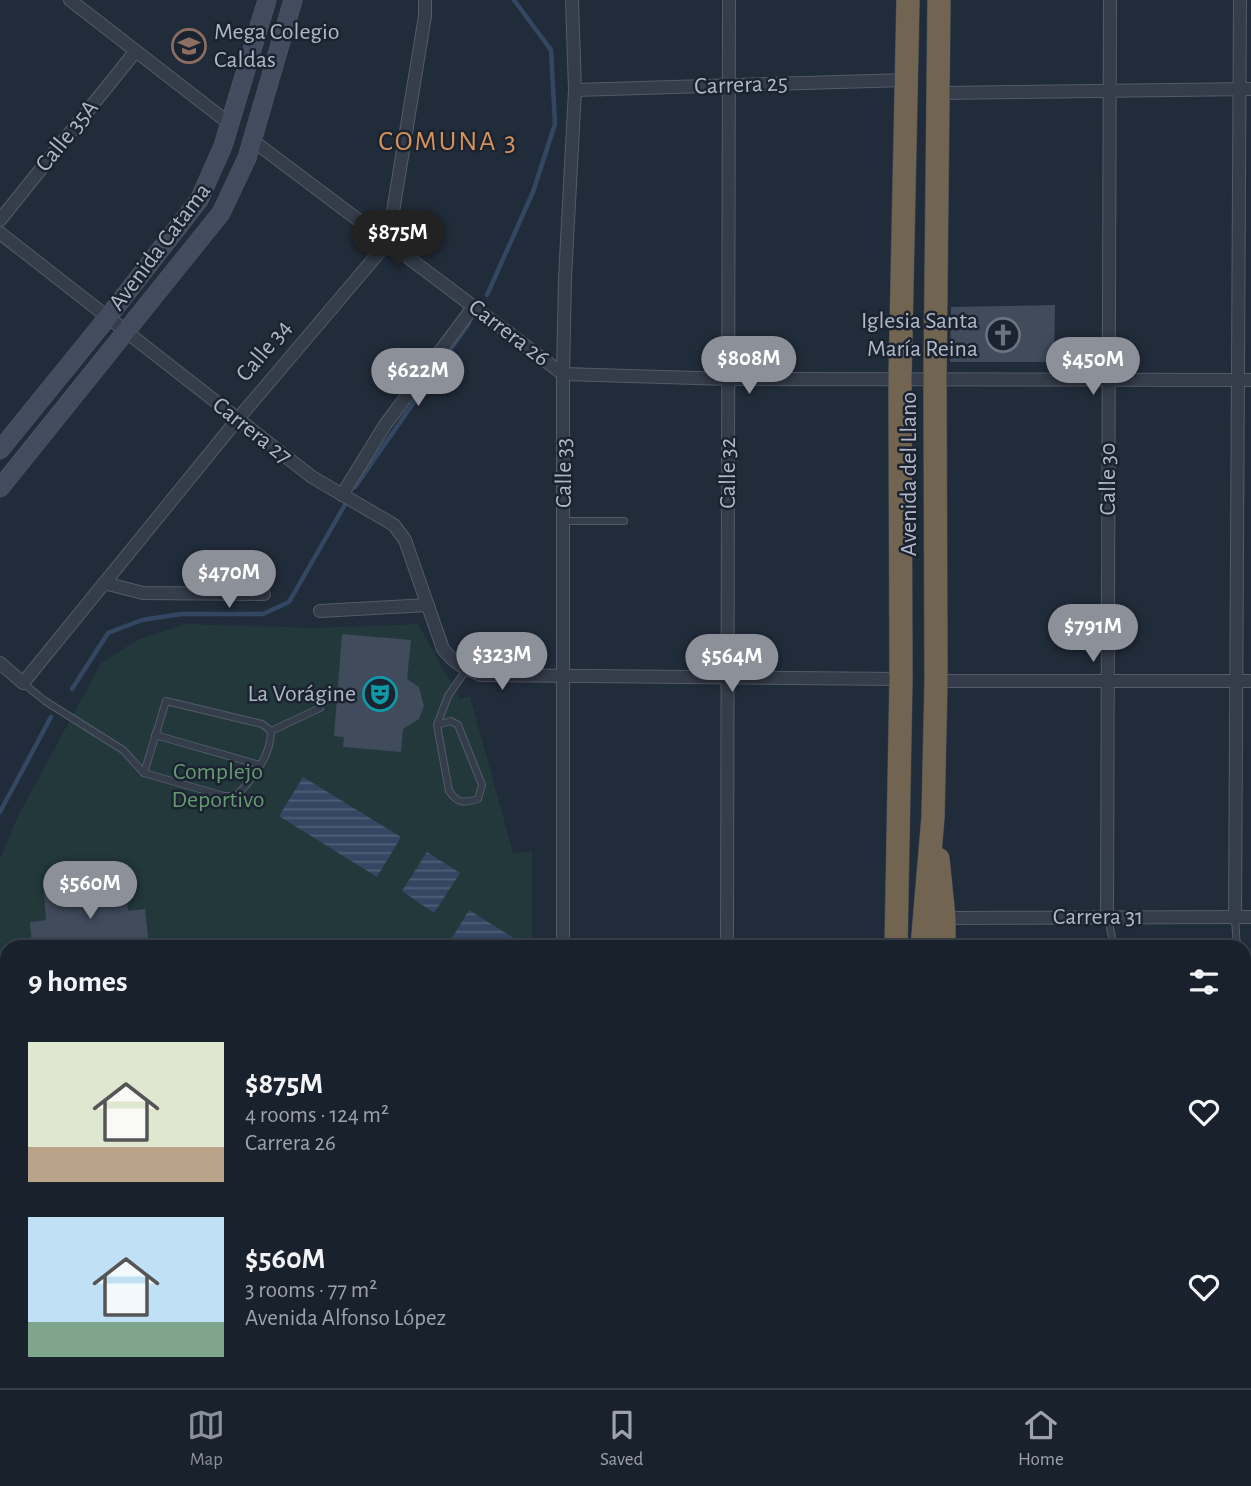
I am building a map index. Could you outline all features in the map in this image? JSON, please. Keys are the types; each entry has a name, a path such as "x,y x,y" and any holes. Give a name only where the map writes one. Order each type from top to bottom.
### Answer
{"highway":[{"name":"Avenida del Llano","path":"896,940 901,679 900,380 908,0"},
{"name":"Avenida del Llano","path":"923,940 933,817 936,681 935,380 939,0"},
{"path":"933,817 944,940"}],"main road":[{"name":"Avenida Catama","path":"0,450 199,200 230,124 267,0"},
{"name":"Avenida Catama","path":"0,488 221,213 240,177 293,0"}],"street":[{"path":"70,0 230,124"},
{"path":"388,242 425,16 425,0"},
{"name":"Calle 33","path":"563,940 564,374 565,278 575,90 572,0"},
{"name":"Calle 32","path":"727,940 729,0"},
{"name":"Calle 30","path":"1107,917 1110,0"},
{"path":"1235,919 1236,681 1245,380 1245,89 1240,0"},
{"name":"Calle 35A","path":"0,220 135,51"},
{"name":"Carrera 25","path":"575,90 906,80"},
{"path":"939,93 1245,89"},
{"name":"Carrera 26","path":"252,141 564,374"},
{"name":"Carrera 27","path":"0,233 312,477 394,525 405,540 443,649 453,662 466,670"},
{"name":"Calle 34","path":"23,683 237,420 388,242"},
{"path":"342,495 385,425 474,306"},
{"path":"564,374 729,379 1245,380"},
{"path":"104,583 144,593 264,594"},
{"path":"320,611 428,606"},
{"path":"0,663 23,683"},
{"path":"466,670 481,675 901,679"},
{"path":"936,681 1251,681"},
{"name":"Carrera 31","path":"944,918 1251,917"}],"lane":[{"path":"564,522 624,521"},
{"path":"437,725 451,721 458,725 482,785 478,799 463,803 455,800 449,791 437,725 447,696 466,670"},
{"path":"23,683 45,701 123,750 144,773 224,796 236,796 260,765 271,744 271,731"},
{"path":"144,773 166,701 262,724 271,731"},
{"path":"271,731 320,708"},
{"path":"155,735 260,765"},
{"path":"1107,917 1112,940"},
{"path":"1235,919 1236,940"}],"green space":[{"name":"Complejo Deportivo","path":"186,624 315,628 418,624 460,699 470,696 513,853 532,851 532,940 0,940 0,859 18,816 101,663 137,640"}],"water":[{"path":"303,777 401,837 377,877 279,816"},
{"path":"427,852 460,873 434,913 402,891"},
{"path":"469,910 517,940 455,940 452,938"}],"building":[{"name":"Iglesia Santa María Reina","path":"1055,305 1054,362 950,362 951,307"},
{"name":"La Vorágine","path":"342,634 411,640 407,679 419,687 424,706 419,719 403,729 401,752 343,747 344,737 334,736"},
{"path":"125,886 128,911 145,909 148,940 31,940 30,922 46,920 44,894"}],"waterway":[{"path":"487,295 533,192 555,124 551,50 514,0"},
{"path":"355,487 469,323"},
{"path":"72,689 108,633 142,620 181,614 263,614 289,602 346,503"},
{"path":"0,812 51,717"}],"place":[{"name":"Mega Colegio Caldas","path":"189,46"},
{"name":"Iglesia Santa María Reina","path":"1003,335"},
{"name":"La Vorágine","path":"380,694"}],"district":[{"name":"COMUNA 3","path":"448,142"}]}
